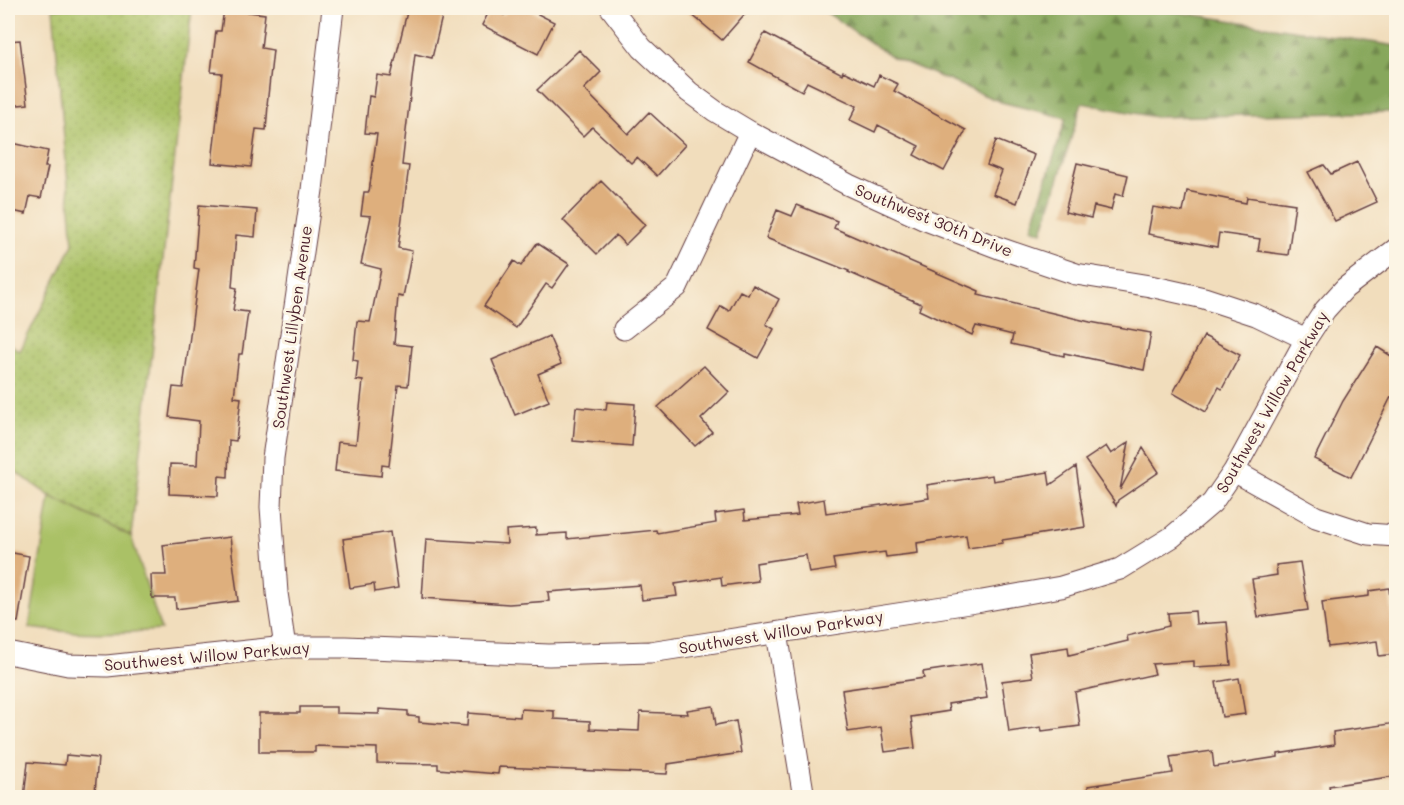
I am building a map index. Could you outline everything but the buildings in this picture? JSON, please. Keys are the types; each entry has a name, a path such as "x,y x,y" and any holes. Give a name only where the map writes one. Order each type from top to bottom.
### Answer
{"street":[{"name":"Southwest Lillyben Avenue","path":"285,647 277,593 271,507 273,458 312,190 333,8"},
{"name":"Southwest 30th Drive","path":"611,8 642,48 689,92 750,132 849,185 923,219 1076,274 1150,286 1204,298 1256,315 1306,339"},
{"path":"624,329 677,286 750,132"},
{"name":"Southwest Willow Parkway","path":"8,653 68,665 107,666 285,647 345,647 549,655 650,652 1061,587 1120,569 1180,530 1212,503 1234,471 1306,339 1325,310 1345,288 1396,249"},
{"path":"1234,471 1316,517 1368,534 1396,536"},
{"path":"777,633 804,798"}],"green space":[{"path":"53,8 192,8 131,536 50,496 8,466 8,373 11,366 8,363 8,343 20,351 73,244"},
{"path":"820,8 1151,8 1396,46 1396,112 1155,117 1082,103 1042,232 1031,228 1066,118 1001,102 892,57"},
{"path":"50,496 131,536 161,630 95,633 29,628"}]}
